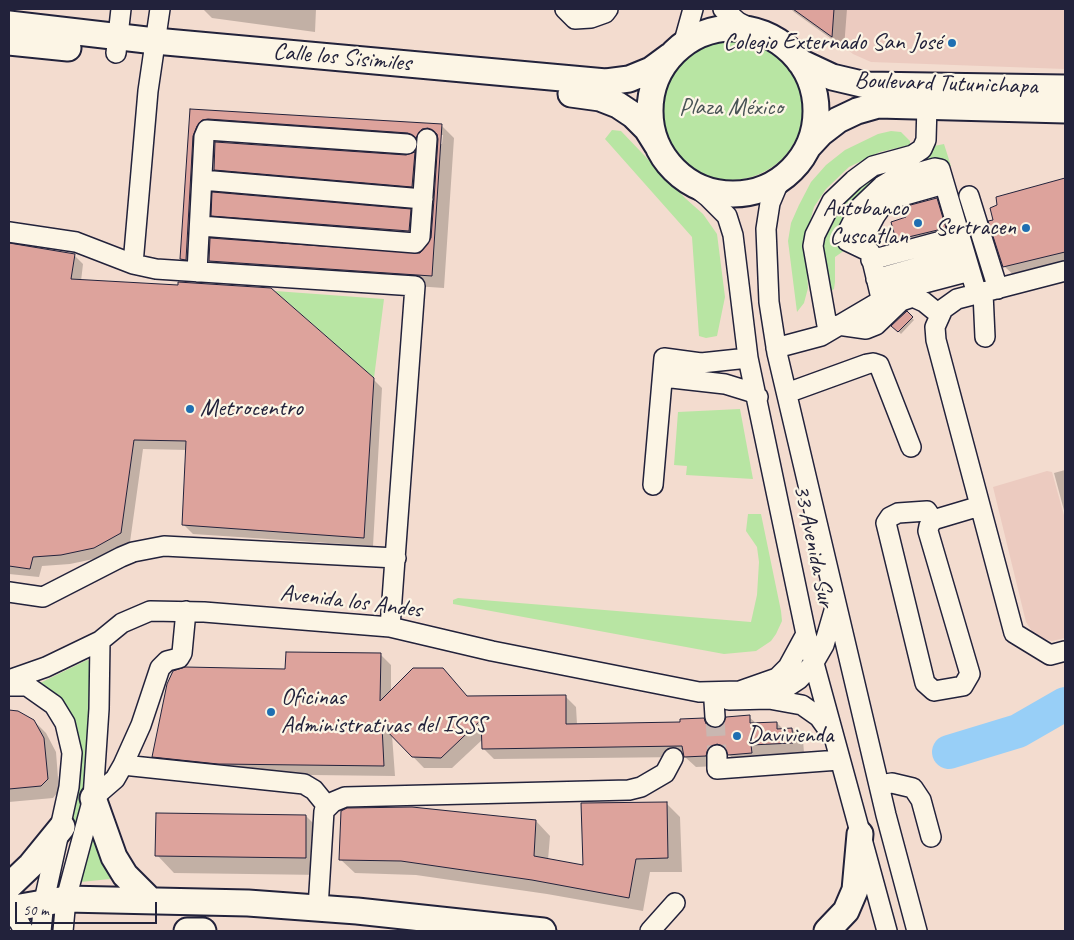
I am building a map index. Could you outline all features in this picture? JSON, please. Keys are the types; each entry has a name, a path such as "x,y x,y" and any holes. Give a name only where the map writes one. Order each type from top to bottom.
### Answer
{"main road":[{"name":"Calle los Sisimiles","path":"9,24 117,45 591,96 618,105 634,116 647,129 657,145"},
{"path":"727,28 755,31 780,42 800,62 807,74 815,98 815,124 807,149 791,170 781,178 755,190 735,193 706,189 688,181 670,165 657,145 650,117 650,99 655,80 676,50 697,36 713,30 727,28"},
{"name":"Calle los Sisimiles","path":"9,42 117,45"},
{"name":"Calle los Sisimiles","path":"153,49 606,82 629,79 644,73 676,50"},
{"name":"Boulevard Tutunichapa","path":"800,62 832,77 866,85 1065,88"},
{"name":"Boulevard Tutunichapa","path":"807,149 821,133 838,120 857,111 878,106 927,105 1065,110"},
{"path":"93,798 114,857 125,875 149,899"},
{"path":"9,886 31,865 62,827"},
{"path":"827,931 846,911 855,890 860,834"},
{"path":"9,909 45,917 149,899 318,908 543,931"},
{"path":"187,931 203,931"}],"street":[{"path":"117,45 121,9"},
{"path":"133,264 153,49 160,9"},
{"path":"565,9 575,19 591,18 605,13 608,9"},
{"path":"676,50 693,9"},
{"path":"723,9 738,22 755,31"},
{"path":"833,328 813,246 815,235 832,201 854,180 873,166 914,155 922,149 926,140 927,105"},
{"path":"197,272 201,226 204,136 208,130 407,144"},
{"path":"201,226 415,243 420,237 428,139"},
{"path":"776,348 820,336 877,303 881,298 870,264 845,237 852,220 860,206 882,186 892,180 935,168 940,169 963,249 986,292"},
{"name":"33 Avenida Sur","path":"781,178 770,203 766,229 769,302 776,348 879,785 917,931"},
{"path":"202,180 423,199"},
{"name":"33 Avenida Sur","path":"688,181 708,197 726,216 733,235 748,358 758,397 806,634 887,931"},
{"path":"870,264 888,210 944,183"},
{"path":"970,196 986,292 985,338"},
{"path":"9,232 76,242 133,264 156,269 415,286 390,627"},
{"path":"870,264 963,249"},
{"path":"870,264 963,249"},
{"path":"1065,271 949,304 940,315 935,327 936,340 1014,633 1050,655 1065,651"},
{"path":"833,328 866,329 876,325 901,301 913,297 940,315"},
{"path":"653,485 664,358 701,363 748,358"},
{"path":"787,393 867,364 879,365 912,447"},
{"path":"663,377 725,384 751,392 758,397"},
{"path":"933,520 927,511 898,513 890,517 886,523 925,683 934,691 963,686 970,674 928,530 933,520 980,506"},
{"path":"9,592 43,597 121,557 133,552 164,546 396,558"},
{"path":"769,699 799,679 813,664 824,645 837,602"},
{"name":"Avenida los Andes","path":"9,680 46,667 100,641 122,623 150,610 186,611 390,627 710,703 769,699 802,704 820,717 833,738"},
{"path":"93,798 115,779 123,765 141,724 160,668 167,660 179,658 182,653 186,611"},
{"name":"Avenida los Andes","path":"710,703 777,678 788,667 806,634"},
{"path":"45,917 93,798 99,709 100,641"},
{"path":"9,686 27,686 54,705 65,723 72,753 69,788 45,917"},
{"path":"716,755 717,769 839,760"},
{"path":"318,908 324,811 327,806 345,797 629,790 641,787 665,773 673,758"},
{"path":"123,765 304,784 314,790 327,806"},
{"path":"879,785 892,784 913,788 921,800 930,837"},
{"path":"650,931 675,903"},
{"path":"9,914 18,920 24,931"},
{"path":"45,917 63,931"}],"shaded area":[{"name":"Colegio Externado San José","path":"834,9 1065,9 1065,69 871,62 853,54 832,37"},
{"path":"1047,471 1052,472 1065,519 1065,638 1052,641 1035,636 1026,622 993,487"}],"green space":[{"name":"Plaza México","path":"731,36 758,42 771,48 782,57 791,68 797,81 803,108 797,135 791,148 782,159 771,168 758,174 731,180 704,174 691,168 680,159 671,148 665,135 659,108 665,81 671,68 680,57 691,48 704,42"},
{"path":"612,130 621,131 685,198 703,214 717,234 725,297 717,336 706,338 699,336 692,237 605,139"},
{"path":"891,131 901,132 910,141 910,145 880,152 849,167 826,189 814,207 805,240 808,288 804,303 797,312 788,241 791,223 799,205 811,182 826,165 845,150 878,134"},
{"path":"944,144 951,166 921,164 921,160 934,146"},
{"path":"877,174 879,182 845,250 835,257 834,289 829,293 820,255 834,212 850,192"},
{"path":"275,291 384,299 374,378"},
{"path":"740,409 753,479 686,475 687,466 674,465 678,412"},
{"path":"748,514 761,514 782,621 771,641 756,651 724,654 453,604 453,600 458,598 751,622 757,595 759,562 757,547 746,531"},
{"path":"87,660 91,661 92,668 88,709 88,795 75,835 72,820 77,796 79,763 69,715 60,696 40,683"},
{"path":"92,828 119,878 81,882 76,880"}],"building":[{"path":"793,9 834,9 832,37"},
{"path":"190,109 442,124 432,276 209,261 210,238 420,253 431,238 438,139 437,134 428,128 422,129 416,138 408,133 202,120 193,136 186,260 180,259"},
{"path":"215,142 406,155 415,152 412,187 214,170"},
{"name":"Sertracen","path":"1065,178 1065,252 1003,267 988,221 993,220 990,208 997,205 996,197"},
{"path":"212,192 411,209 409,231 211,216"},
{"name":"Autobanco Cuscatlan","path":"937,198 946,228 896,240 891,222 906,217 903,207"},
{"name":"Metrocentro","path":"9,243 75,254 71,279 178,285 178,282 271,288 374,378 364,538 182,525 186,441 134,440 121,533 94,548 61,555 33,557 30,569 9,566"},
{"path":"907,311 913,317 898,332 891,326"},
{"path":"286,652 381,653 380,701 413,668 443,668 467,696 566,695 566,724 680,722 680,719 704,718 706,724 715,728 722,726 726,717 750,715 750,723 777,722 777,729 792,728 793,743 751,745 752,753 728,755 723,746 717,744 708,749 706,756 684,757 682,746 482,749 481,720 441,758 412,757 382,726 384,766 218,764 152,757 167,684 173,671 185,667 285,669"},
{"path":"9,710 18,711 34,720 44,738 48,779 41,786 9,789"},
{"path":"667,802 668,858 636,859 629,898 532,880 401,861 339,860 341,811 347,808 412,807 536,820 534,856 583,865 581,803"},
{"path":"156,813 306,815 306,858 155,856"}],"waterway":[{"path":"949,752 1018,731 1065,704"}],"tunnel":[{"path":"715,717 717,755"}],"place":[{"name":"Colegio Externado San José","path":"952,43"},
{"name":"Autobanco Cuscatlan","path":"918,223"},
{"name":"Sertracen","path":"1026,228"},
{"name":"Metrocentro","path":"190,409"},
{"name":"Oficinas Administrativas del ISSS","path":"271,712"},
{"name":"Davivienda","path":"737,736"}]}
